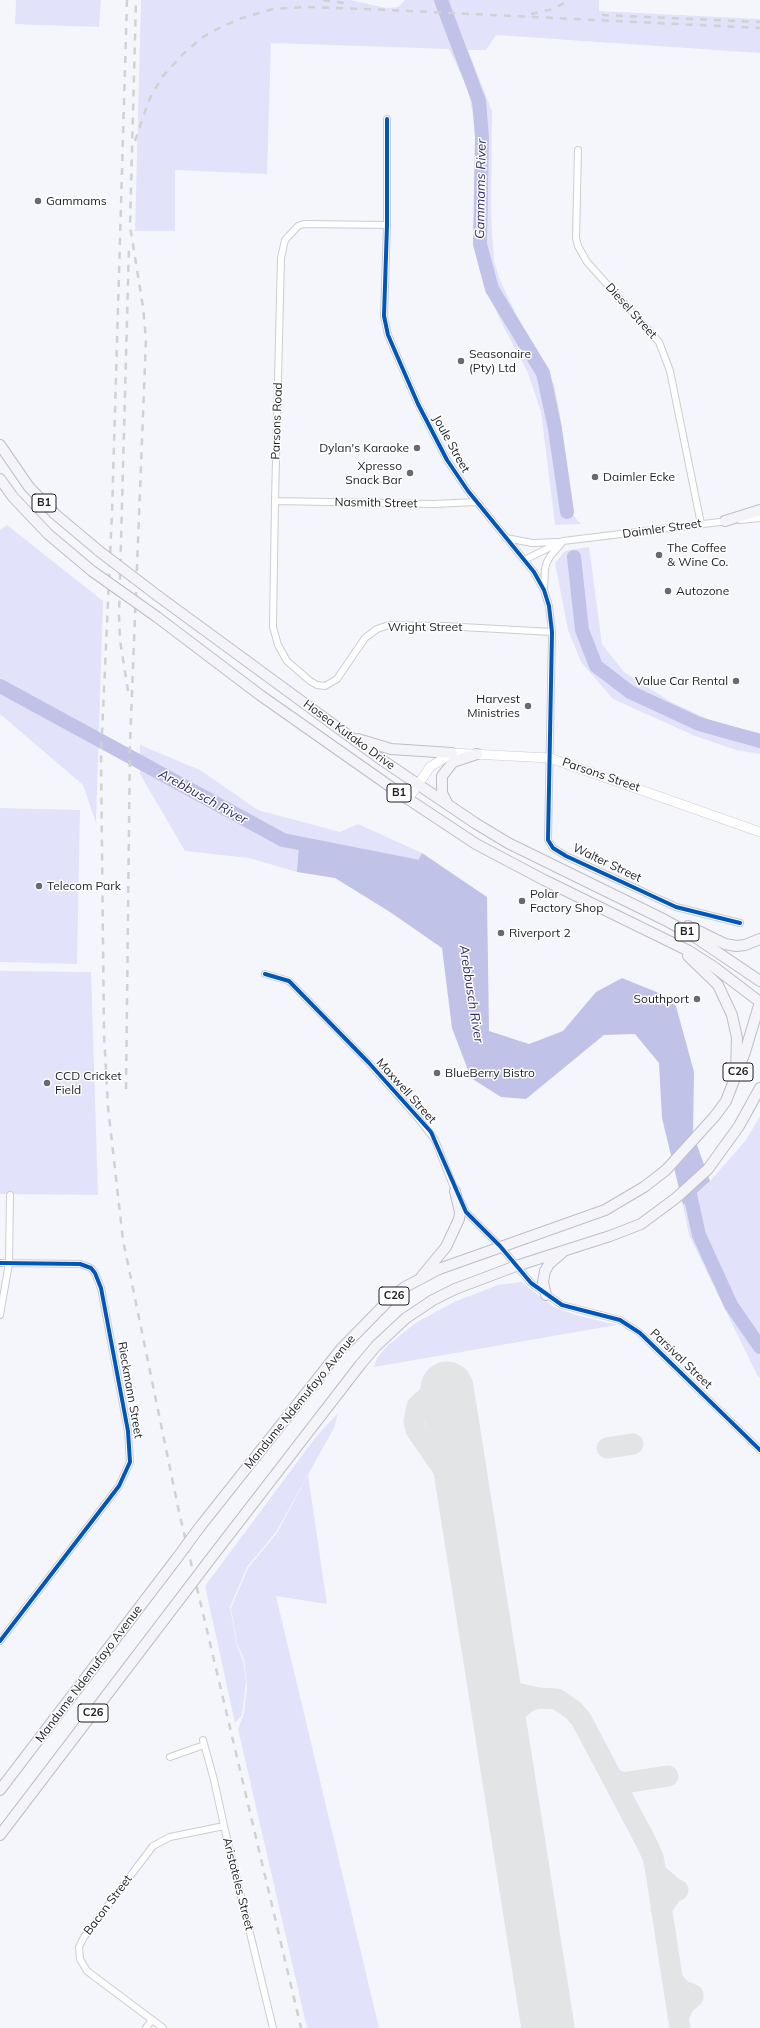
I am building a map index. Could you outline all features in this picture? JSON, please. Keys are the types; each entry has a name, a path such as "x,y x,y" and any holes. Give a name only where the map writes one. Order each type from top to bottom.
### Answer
{"main road":[{"name":"Hosea Kutako Drive","path":"0,445 29,487 55,514 99,551 158,596 448,806 508,843 609,892 692,935 760,981"},
{"name":"Hosea Kutako Drive","path":"0,479 13,497 48,534 92,571 157,617 260,695 408,799 476,844 661,936 714,967 760,1002"},
{"path":"725,521 760,510"},
{"path":"347,734 391,749 452,753"},
{"path":"448,806 442,793 442,776 454,762 477,754"},
{"path":"609,892 725,944 736,946 745,945 760,939"},
{"path":"661,936 706,972 722,992 732,1015 737,1038 736,1078"},
{"name":"Mandume Ndemufayo Avenue","path":"0,1790 199,1528 341,1349 392,1297 419,1279 439,1269 500,1246 605,1210 644,1187 666,1170 699,1134 726,1100 736,1078 760,1002"},
{"name":"Mandume Ndemufayo Avenue","path":"0,1835 208,1562 376,1346 406,1318 433,1300 479,1279 626,1231 641,1224 676,1198 708,1169 739,1126 760,1088"},
{"path":"419,1279 446,1246 453,1233 460,1212 455,1191"},
{"path":"546,1295 543,1282 545,1271 549,1264 565,1250"}],"street":[{"name":"Joule Street","path":"387,119 387,225 384,316 388,335 418,404 459,480 534,572 544,590 549,606 552,632 550,758"},
{"name":"Diesel Street","path":"578,150 576,238 578,246 587,262 659,342 670,371 701,524"},
{"name":"Parsons Road","path":"325,686 317,685 310,681 287,661 278,645 273,627 281,258 285,240 298,226 304,224 387,225"},
{"name":"Nasmith Street","path":"275,501 434,504 476,502"},
{"name":"Daimler Street","path":"505,538 532,543 563,541 760,518"},
{"name":"Daimler Street","path":"524,560 563,541"},
{"path":"544,590 547,562 551,554 563,541"},
{"name":"Wright Street","path":"325,686 338,679 365,638 377,629 389,625 444,626 552,632"},
{"path":"408,799 430,767 452,753"},
{"name":"Parsons Street","path":"452,753 550,758 760,832"},
{"name":"Walter Street","path":"550,758 548,840 553,848 676,907 740,923"},
{"name":"Maxwell Street","path":"265,974 289,981 368,1063 418,1118 435,1140 455,1191 466,1212 500,1246 516,1266"},
{"path":"0,1315 9,1264 10,1195"},
{"name":"Rieckmann Street","path":"0,1263 80,1264 91,1268 95,1273 101,1288 128,1431 130,1462 118,1486 0,1641"},
{"name":"Parsival Street","path":"516,1266 531,1283 562,1305 620,1320 640,1333 760,1450"},
{"name":"Aristoteles Street","path":"170,1756 203,1742 214,1780 273,2028"},
{"name":"Bacon Street","path":"163,2028 87,1971 80,1959 81,1942 154,1846 170,1837 224,1826"},
{"path":"146,2028 152,2020"}],"shaded area":[{"path":"16,0 101,0 99,27 15,24"},
{"path":"141,0 351,0 386,8 398,7 405,0 599,0 599,11 760,19 760,53 496,35 486,50 468,50 492,111 491,216 494,261 500,280 522,327 554,384 560,415 571,513 581,524 555,525 541,412 528,373 500,320 480,272 474,239 478,158 476,128 467,87 449,49 271,43 267,174 175,170 175,231 135,231"},
{"path":"7,525 103,601 96,823 83,785 0,714 0,530"},
{"path":"589,547 602,644 624,672 671,702 714,722 760,733 760,754 736,750 695,736 613,699 581,662 568,630 555,563 565,551"},
{"path":"140,745 200,770 258,810 340,832 358,824 422,853 415,866 299,843 297,872 249,858 185,851 140,774"},
{"name":"Telecom Park","path":"0,808 80,810 77,964 0,962"},
{"name":"CCD Cricket Field","path":"0,971 91,972 98,1195 0,1194"},
{"path":"760,1116 760,1378 757,1375 689,1235 683,1205 710,1181 746,1140"},
{"path":"521,1282 554,1307 576,1315 617,1325 374,1367 377,1358 388,1345 417,1322 456,1301 498,1285"},
{"path":"338,1413 334,1428 276,1532 247,1567 230,1607 237,1646 243,1661 246,1682 242,1715 235,1723 205,1586 315,1438"},
{"path":"308,1475 327,1604 276,1596 379,2028 307,2028 238,1729 244,1714 247,1687 244,1660 237,1643 231,1608 248,1568 277,1533"}],"water":[{"path":"299,843 415,866 422,853 487,897 489,1031 529,1044 563,1031 596,992 622,978 659,993 676,1006 694,1072 693,1134 710,1181 683,1205 662,1118 659,1063 635,1034 604,1035 526,1099 501,1097 471,1078 452,1028 442,948 390,912 335,878 297,872"}],"waterway":[{"name":"Gammams River","path":"441,0 479,101 482,137 480,244 492,289 543,373 555,429 567,512"},
{"name":"Gammams River","path":"574,557 582,630 596,666 630,692 699,724 760,741"},
{"name":"Arebbusch River","path":"0,686 283,840 415,866 427,879"},
{"name":"Arebbusch River","path":"687,1181 699,1235 731,1305 760,1347"}],"taxiway":[{"path":"448,1398 437,1395 427,1397 417,1406 414,1421 416,1430 464,1499"},
{"path":"607,1448 633,1444"},
{"path":"491,1666 497,1679 512,1692 538,1698 557,1699 573,1710 581,1719 646,1842 653,1857 656,1873 680,2028"},
{"path":"503,1739 507,1723 512,1715 527,1702 538,1698"},
{"path":"612,1778 623,1783 668,1776"},
{"path":"656,1873 678,1890 672,1893 661,1909"},
{"path":"672,1979 681,1990 693,1995 693,1997 684,2005 678,2017"}],"runway":[{"path":"447,1388 548,2028"}],"railway":[{"path":"127,0 112,513 101,756 104,1034 108,1107 123,1240 179,1512 301,2028"},
{"path":"126,1089 130,743 146,339 143,307 130,226 136,0"},
{"path":"323,0 350,4"},
{"path":"531,14 553,9 570,0"},
{"path":"135,141 149,100 162,77 183,54 203,37 221,27 245,17 273,9 307,7 389,10 760,28"},
{"path":"602,15 760,22"},
{"path":"128,691 120,640 119,616 129,246"}],"cycle path":[{"path":"387,119 387,225 384,316 388,335 418,404 447,460 468,491 534,572 544,590 549,606 552,632 548,840 553,848 566,856 676,907 740,923"},
{"path":"265,974 289,981 369,1063 431,1132 466,1212 500,1246 531,1283 562,1305 620,1320 640,1333 760,1450"},
{"path":"0,1263 80,1264 91,1268 95,1273 101,1288 128,1431 130,1462 119,1486 0,1641"}],"place":[{"name":"Gammams","path":"38,201"},
{"name":"Seasonaire (Pty) Ltd","path":"461,361"},
{"name":"Dylan's Karaoke","path":"417,448"},
{"name":"Xpresso Snack Bar","path":"410,473"},
{"name":"Daimler Ecke","path":"595,477"},
{"name":"The Coffee & Wine Co.","path":"659,555"},
{"name":"Autozone","path":"668,591"},
{"name":"Value Car Rental","path":"736,681"},
{"name":"Harvest Ministries","path":"528,706"},
{"name":"Telecom Park","path":"39,886"},
{"name":"Polar Factory Shop","path":"522,901"},
{"name":"Riverport 2","path":"501,933"},
{"name":"Southport","path":"697,999"},
{"name":"BlueBerry Bistro","path":"437,1073"},
{"name":"CCD Cricket Field","path":"47,1083"}]}
